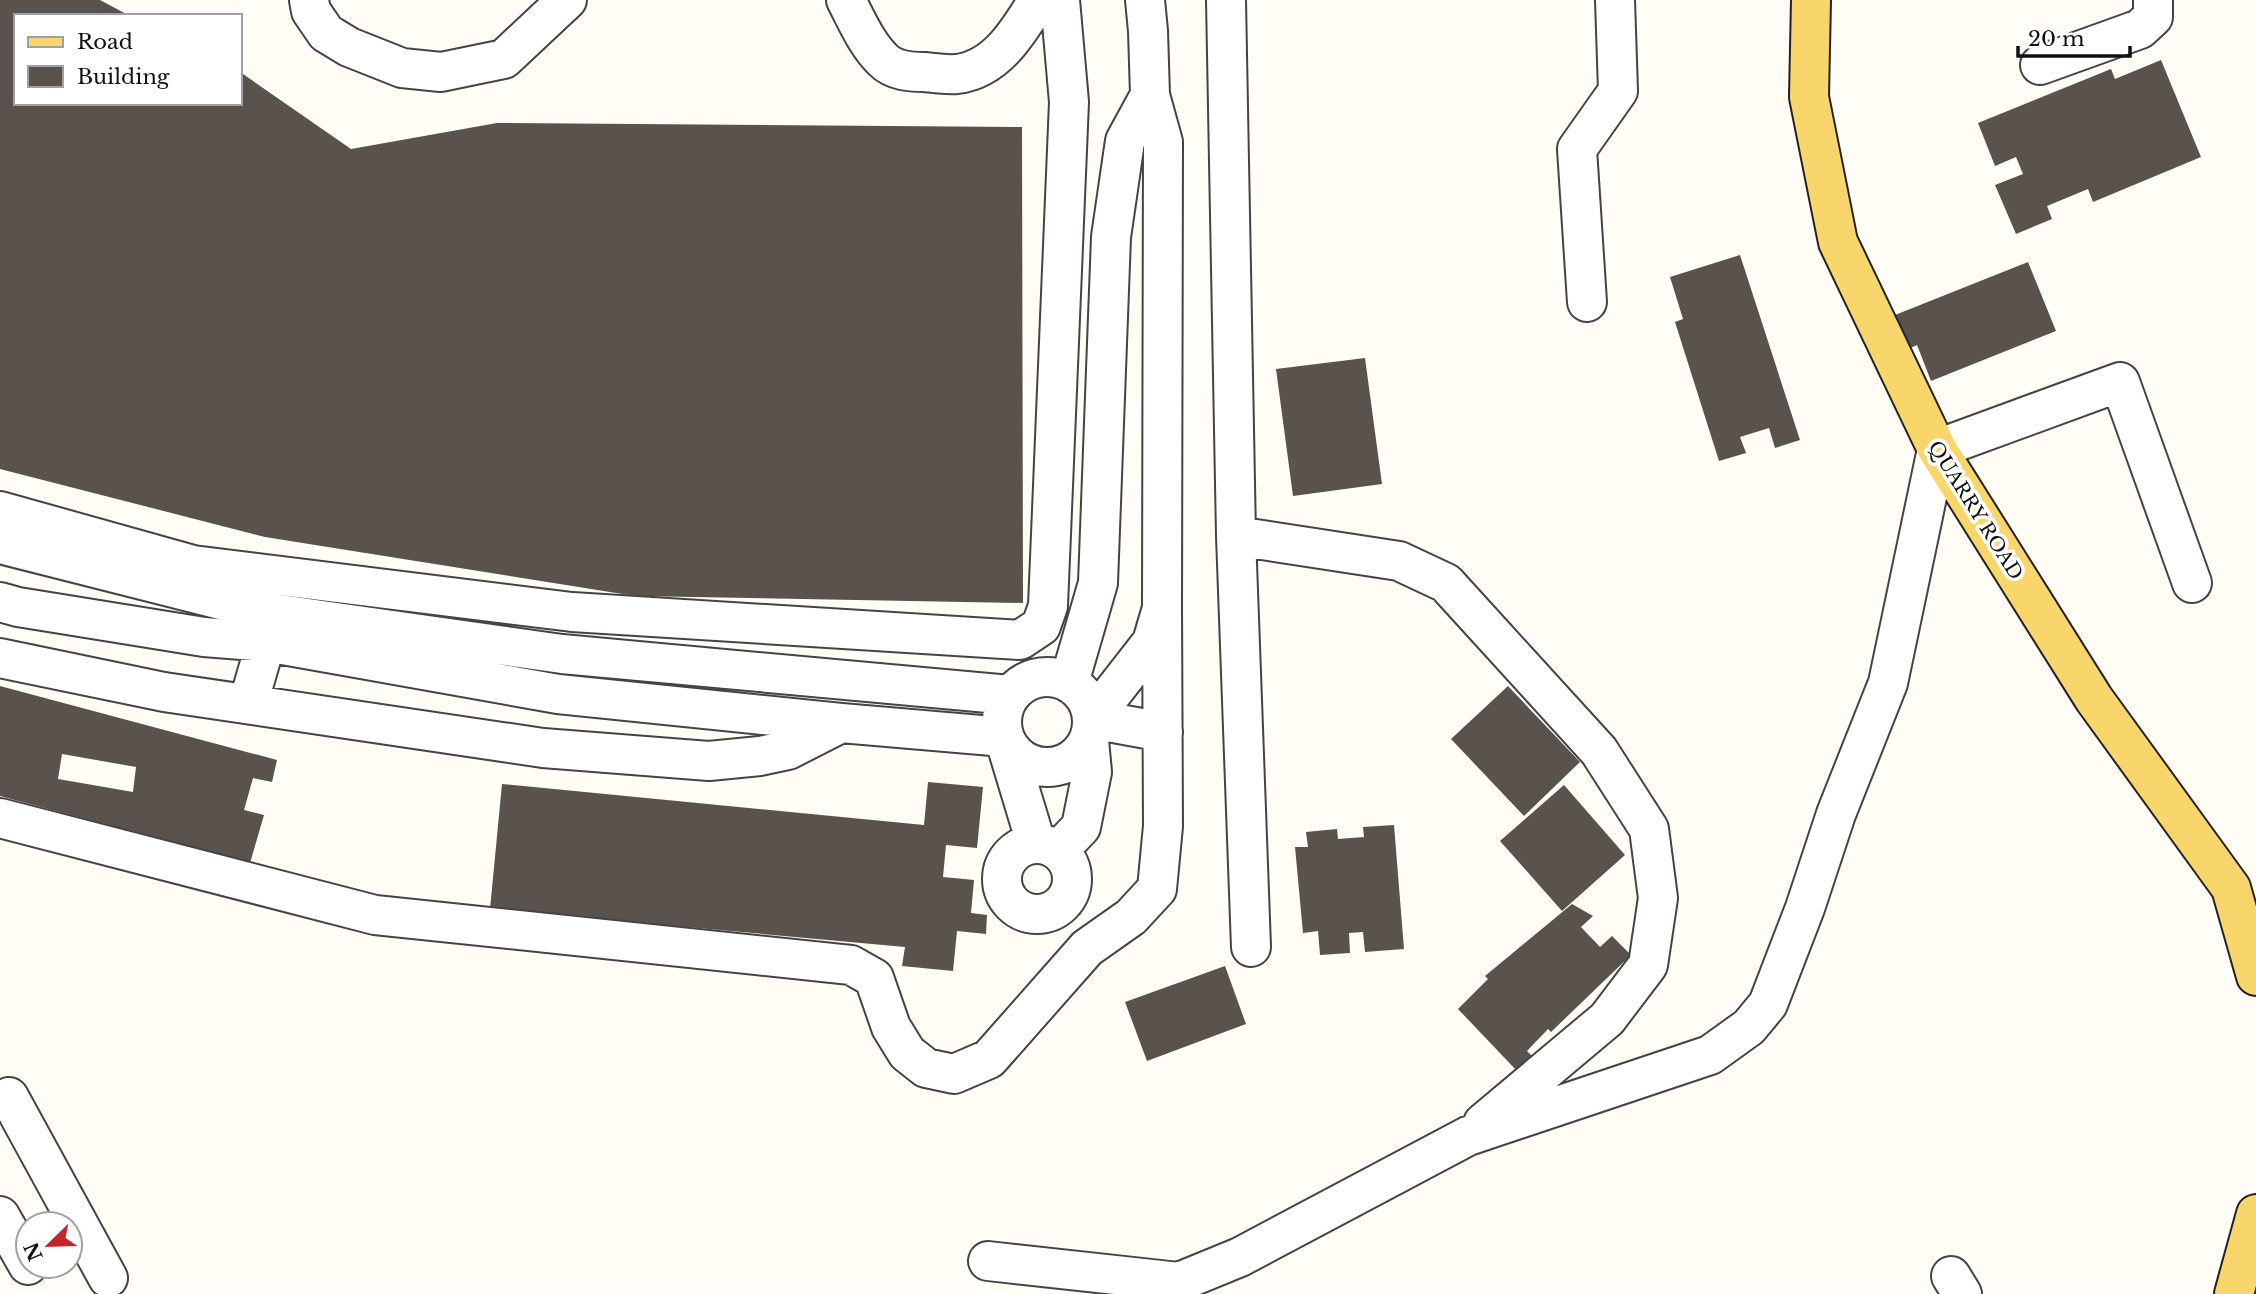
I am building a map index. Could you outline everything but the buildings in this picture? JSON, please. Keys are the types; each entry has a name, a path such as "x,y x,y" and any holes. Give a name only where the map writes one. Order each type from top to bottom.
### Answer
{"main road":[{"name":"QUARRY ROAD","path":"1811,0 1809,97 1838,242 1937,449 2094,699 2231,888 2256,976"},
{"path":"2234,1294 2256,1214"}],"street":[{"path":"309,0 311,11 326,33 349,47 402,68 441,72 504,59 567,0"},
{"path":"846,0 866,38 885,62 905,72 957,74 977,68 993,58 1014,38 1038,0"},
{"path":"0,511 193,565 572,612 1020,640 1041,626 1048,606 1069,102 1060,0"},
{"path":"0,818 375,915 851,965 874,978 891,1027 907,1053 926,1068 954,1074 989,1059 1087,948 1131,917 1157,889 1163,826 1163,142 1150,95 1144,0"},
{"path":"1226,0 1236,536 1251,947"},
{"path":"1587,302 1577,149 1618,91 1615,0"},
{"path":"2040,65 2140,29 2153,17 2153,0"},
{"path":"1069,683 1098,583 1111,237 1125,141 1150,95"},
{"path":"988,1261 1179,1282 1240,1257 1468,1136 1710,1055 1749,1027 1768,1004 1805,908 1836,814 1888,683 1937,449 2120,382 2192,583"},
{"path":"1236,536 1399,562 1446,583 1599,751 1649,829 1658,898 1648,965 1607,1019 1468,1136"},
{"path":"0,544 269,628 558,694 1004,737"},
{"path":"841,723 788,750 709,761 543,748 164,692 3,659 9,604 204,637 269,628 1010,695"},
{"path":"1004,737 1016,755 1035,766 1056,767 1076,758 1091,729 1152,642 1162,608"},
{"path":"248,704 269,628"},
{"path":"543,748 558,694 562,654"},
{"path":"1010,695 1002,715 1004,737 1047,847 1066,860 1072,881 1069,891 1056,908 1030,929 1023,912 1006,897 1002,873 1014,852 1024,845 1047,847 1081,827 1092,772 1091,729 1085,698 1069,683 1048,677 1027,681 1010,695"},
{"path":"1091,729 1163,732"},
{"path":"3,1094 108,1278"},
{"path":"0,1216 14,1241"}]}
